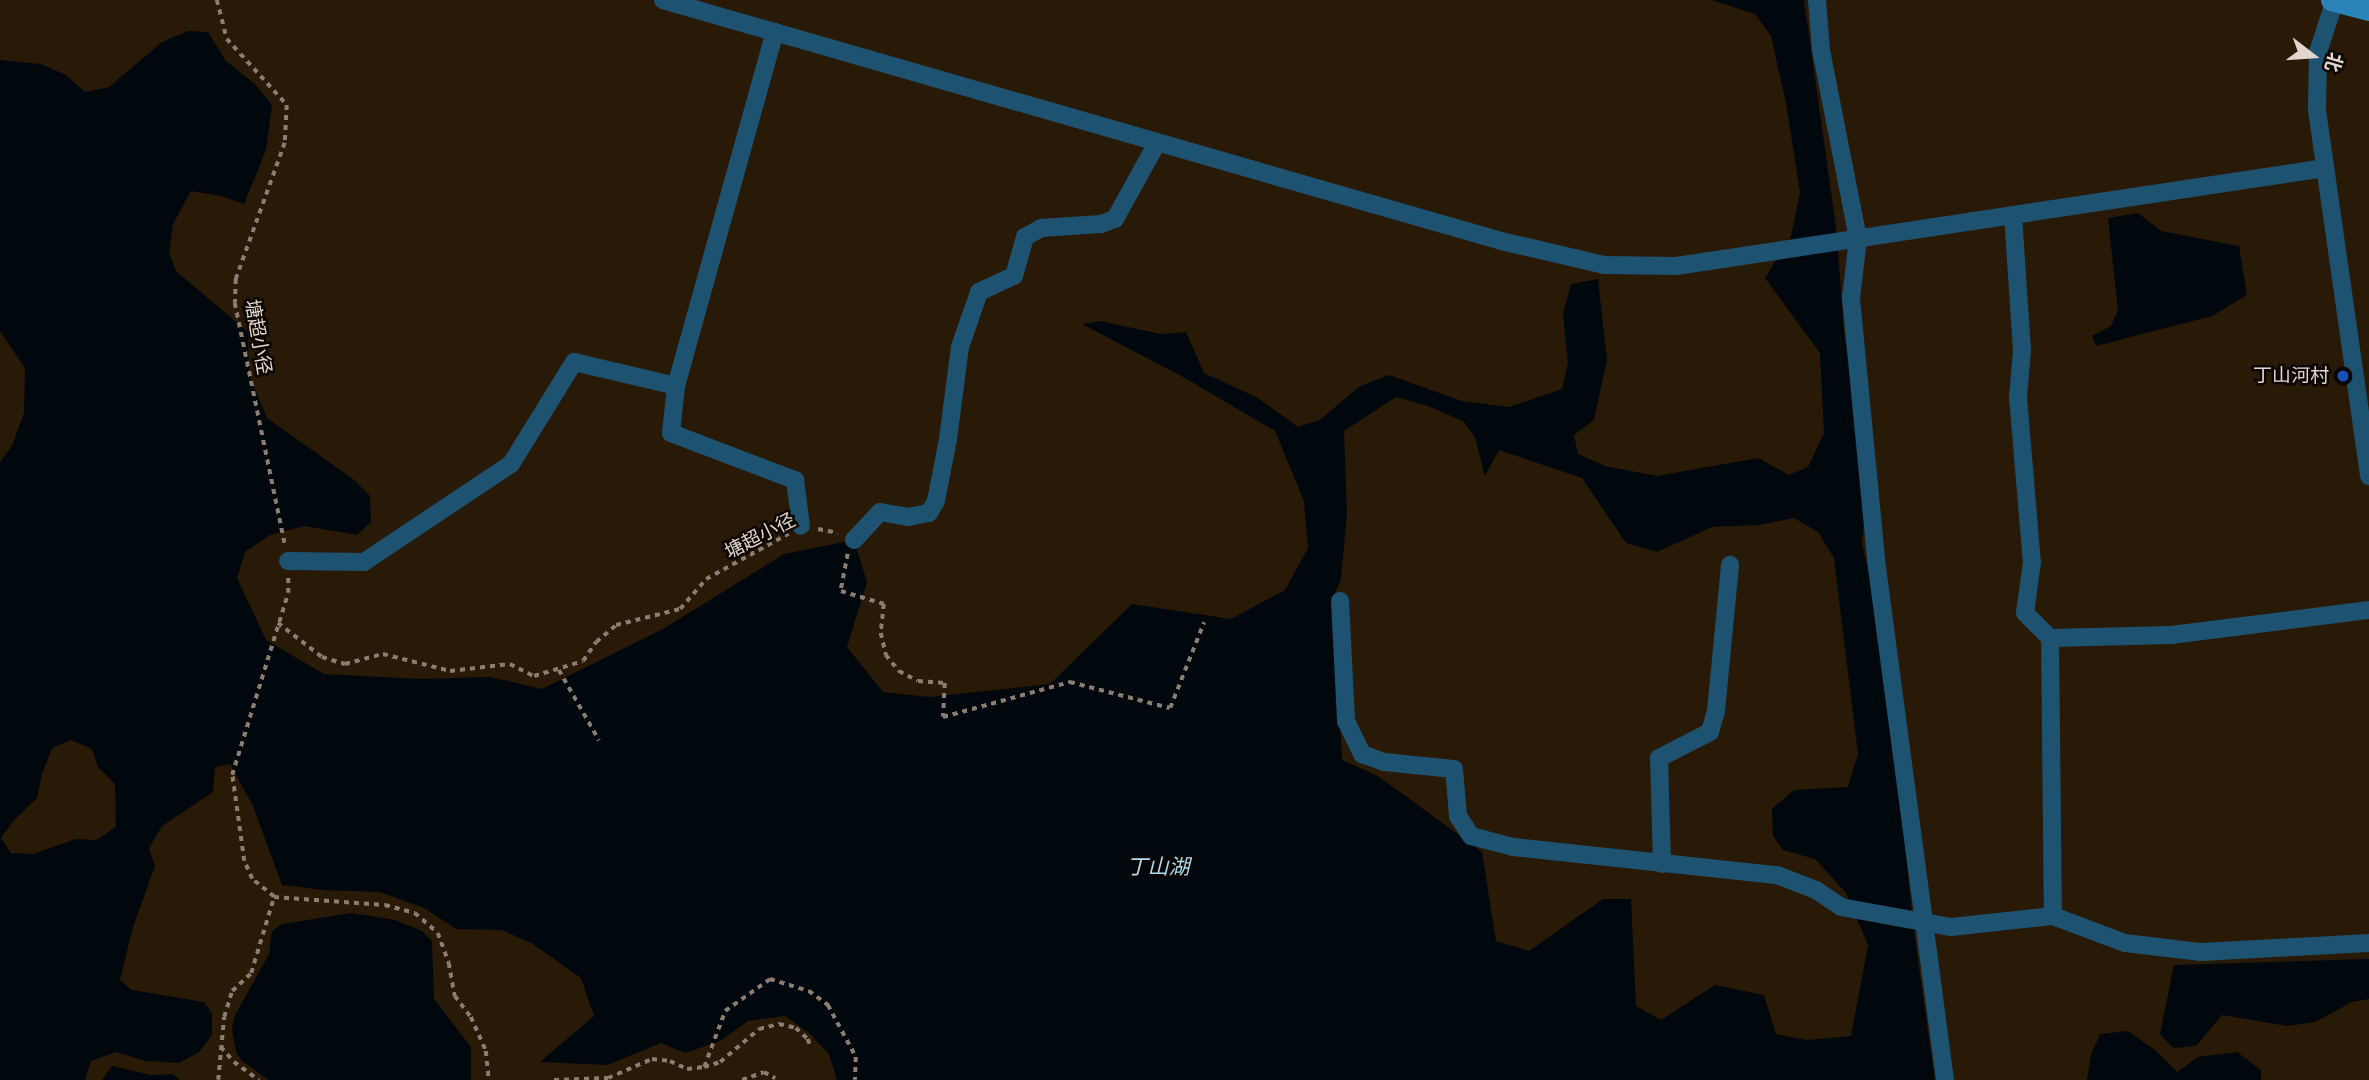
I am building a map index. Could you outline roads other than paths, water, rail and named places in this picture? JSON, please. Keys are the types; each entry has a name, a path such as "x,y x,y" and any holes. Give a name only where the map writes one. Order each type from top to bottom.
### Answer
{"main road":[{"path":"2333,0 2369,10"}],"street":[{"path":"663,0 1501,242 1604,265 1675,266 2325,168"},
{"path":"1817,0 1821,51 1858,239 1851,298 1871,505 1945,1080"},
{"path":"2333,0 2318,51 2316,110 2369,475"},
{"path":"775,32 676,386 671,433 795,480 801,526"},
{"path":"847,541 880,512 908,517 929,513 936,501 948,439 960,347 979,292 1014,276 1025,237 1041,228 1101,224 1115,219 1157,143"},
{"path":"2013,215 2022,350 2018,397 2032,562 2025,613 2050,638 2053,916"},
{"path":"288,561 364,562 511,464 574,362 676,386"},
{"path":"1662,864 1659,758 1710,732 1716,711 1730,565"},
{"path":"1340,601 1346,721 1362,754 1384,762 1454,769 1458,816 1471,836 1513,847 1777,875 1816,890 1841,907 1951,927 2053,916 2125,943 2201,952 2369,943"},
{"path":"2050,638 2172,635 2369,610"}],"water":[{"name":"丁山湖","path":"1711,0 1804,0 1836,227 1845,341 1871,445 1862,544 1881,621 1915,939 1935,1080 837,1080 829,1054 809,1033 785,1016 748,1021 720,1041 685,1053 661,1043 608,1065 540,1062 594,1016 581,978 533,944 502,930 456,929 424,908 380,892 282,885 253,806 230,764 215,767 213,792 162,826 149,848 155,866 133,927 120,980 132,990 204,1002 212,1013 212,1035 199,1052 179,1063 146,1061 116,1052 91,1061 85,1080 0,1080 0,462 12,446 24,413 25,368 0,331 0,60 41,64 66,75 85,92 109,87 162,42 188,31 208,32 226,61 256,85 272,105 266,150 244,204 221,196 191,191 173,224 169,253 176,271 248,332 249,375 267,418 353,479 370,496 371,522 357,535 304,526 270,535 245,552 237,578 266,640 324,674 421,679 490,677 542,689 663,629 784,554 854,540 867,582 847,647 883,692 929,697 1050,684 1132,604 1231,619 1285,590 1308,548 1304,501 1275,431 1185,378 1082,324 1100,321 1161,334 1186,332 1204,373 1258,398 1298,427 1320,420 1360,386 1389,375 1462,401 1509,407 1562,389 1568,363 1563,314 1571,284 1598,279 1607,360 1594,420 1574,435 1578,454 1605,466 1657,476 1758,458 1789,475 1808,467 1824,433 1820,353 1765,278 1791,236 1800,192 1786,103 1771,36 1755,14","holes":["1396,397 1428,406 1463,421 1475,437 1485,476 1499,450 1582,478 1626,543 1657,552 1712,527 1759,525 1794,518 1818,532 1834,558 1858,754 1848,787 1794,790 1772,809 1773,836 1783,850 1815,859 1846,893 1868,945 1851,1036 1807,1040 1776,1034 1764,995 1715,985 1661,1020 1636,1006 1631,899 1603,899 1529,951 1496,941 1482,852 1378,776 1342,760 1333,598 1341,579 1347,513 1344,431","71,740 92,749 98,767 115,784 116,827 96,840 76,839 33,854 11,853 1,838 15,819 37,798 42,774 52,748"]},
{"path":"2138,213 2161,231 2239,246 2247,295 2212,316 2096,346 2092,336 2111,326 2118,310 2108,218"},
{"path":"351,913 395,920 422,931 432,941 434,999 471,1047 471,1080 269,1080 242,1061 236,1052 232,1030 234,1017 269,954 272,931 282,924"},
{"path":"2369,959 2369,999 2352,1002 2315,1022 2287,1026 2222,1015 2196,1046 2173,1048 2160,1034 2174,965"},
{"path":"2128,1031 2155,1050 2177,1072 2198,1057 2237,1052 2261,1070 2261,1080 2087,1080 2091,1055 2100,1034"},
{"path":"112,1066 151,1075 173,1074 180,1080 102,1080"}],"place":[{"name":"丁山河村","path":"2343,376"}]}
